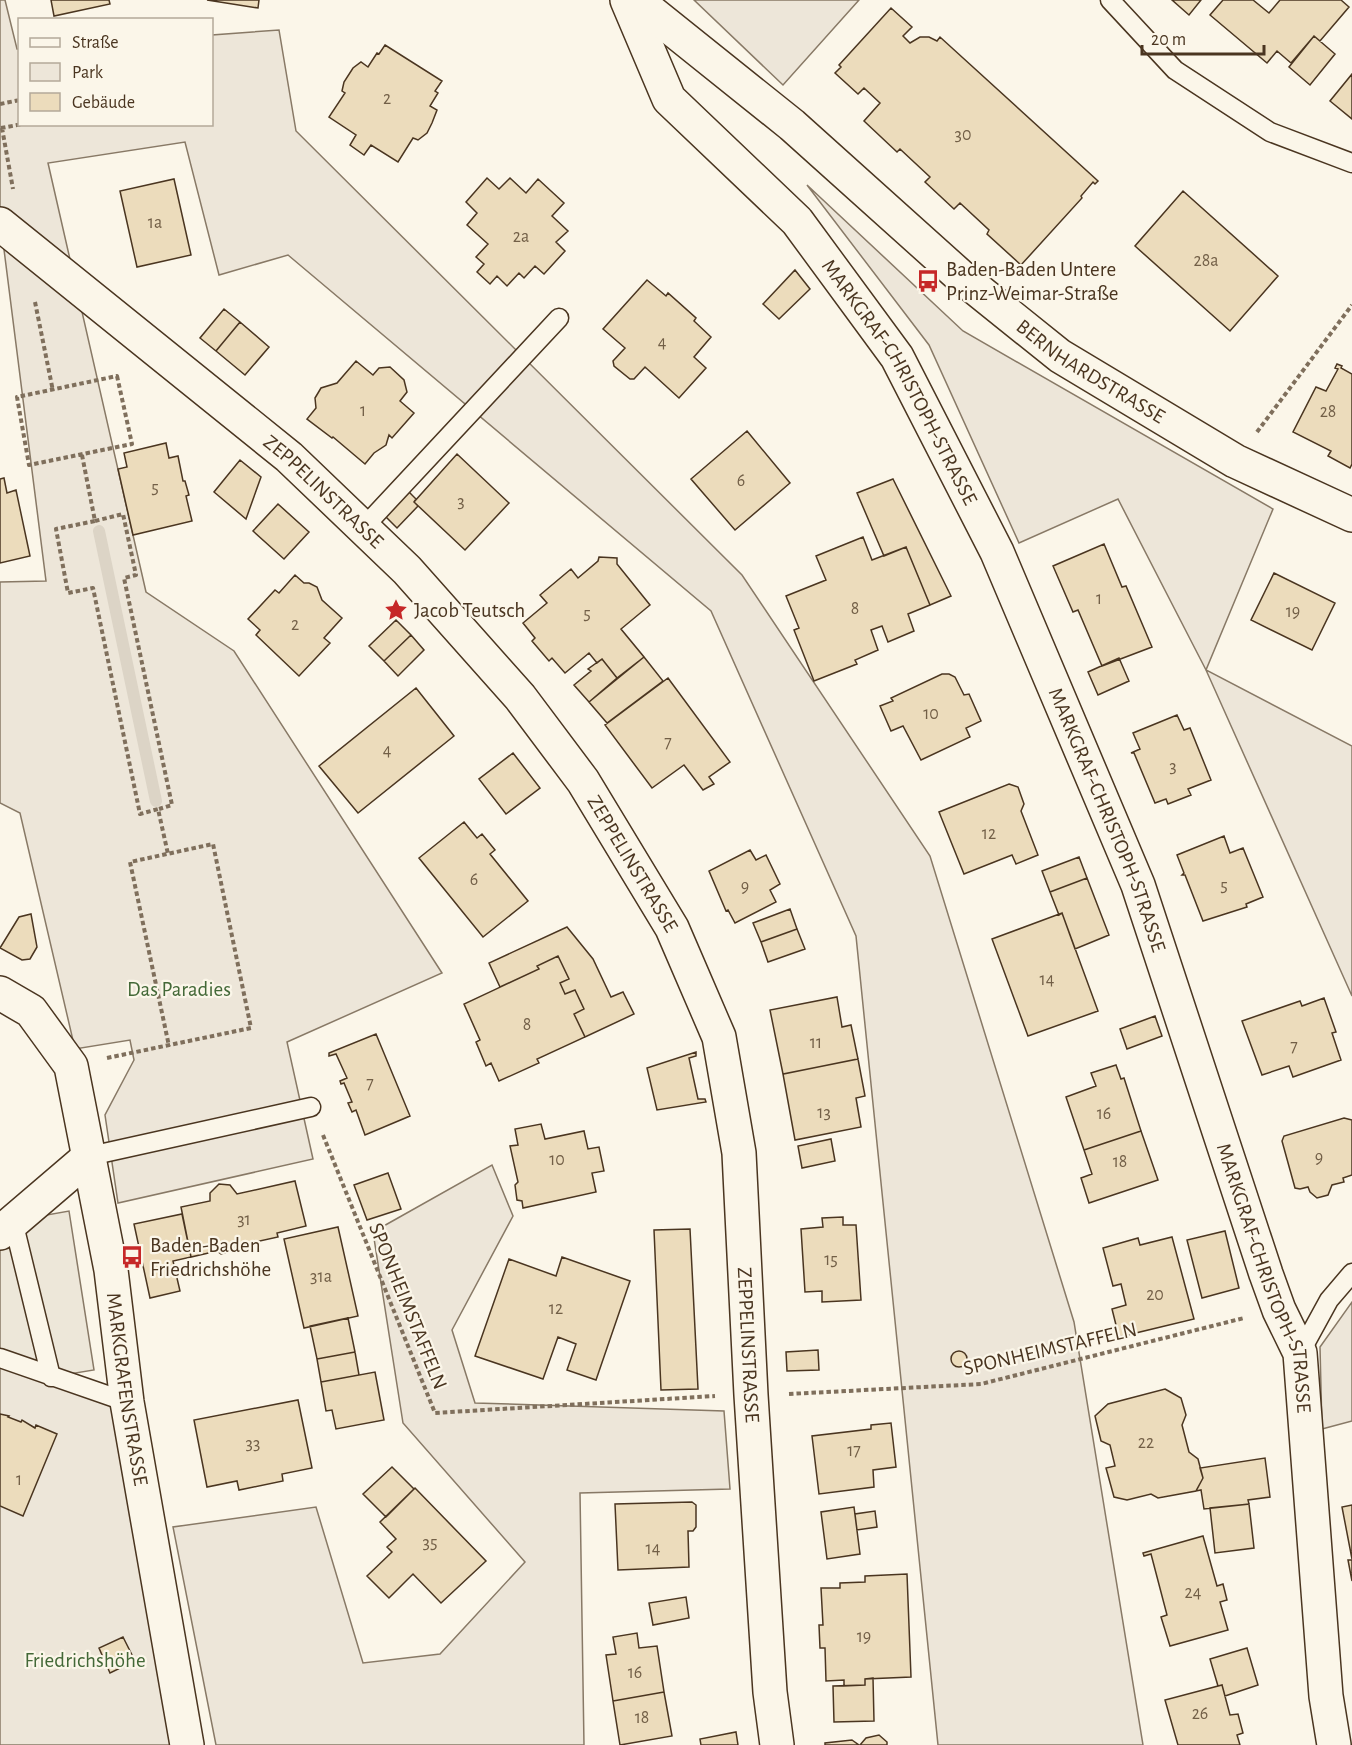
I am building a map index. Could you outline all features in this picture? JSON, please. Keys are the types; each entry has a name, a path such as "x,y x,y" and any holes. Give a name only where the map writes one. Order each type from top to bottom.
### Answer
{"street":[{"name":"MARKGRAF-CHRISTOPH-STRASSE","path":"627,0 669,99 797,221 897,357 997,552 1138,885 1279,1310 1300,1353 1326,1696 1334,1745"},
{"name":"BERNHARDSTRASSE","path":"636,0 792,125 959,275 1060,356 1235,460 1352,515"},
{"name":"ZEPPELINSTRASSE","path":"0,224 290,456 407,570 520,697 583,781 672,928 719,1037 739,1153 751,1395 770,1692 777,1745"},
{"name":"MARKGRAFENSTRASSE","path":"0,993 31,1011 71,1066 111,1270 127,1402 187,1745"},
{"path":"7,1227 90,1156"}],"lane":[{"path":"1110,0 1175,70 1270,132 1352,163"},
{"path":"363,528 559,318"},
{"path":"90,1156 311,1107"},
{"path":"7,1227 51,1377"},
{"path":"1300,1353 1329,1300 1352,1273"},
{"path":"0,1358 127,1402"}],"path":[{"path":"0,104 18,100"},
{"path":"0,128 18,125"},
{"path":"1235,460 1352,305"},
{"path":"117,376 132,444 82,455 29,465 17,397 117,376"},
{"path":"82,455 95,521"},
{"path":"123,514 136,575 124,578 172,805 158,809 140,814 93,588 68,593 56,529 123,514"},
{"path":"158,809 168,854"},
{"path":"71,1066 169,1046 251,1028 213,844 130,862 169,1046"},
{"name":"SPONHEIMSTAFFELN","path":"311,1107 435,1413 691,1396"},
{"name":"SPONHEIMSTAFFELN","path":"751,1395 981,1384 1279,1310"}],"green space":[{"name":"Das Paradies","path":"0,0 5,0 18,49 18,126 213,126 213,35 279,30 296,131 742,575 930,856 1074,1322 1143,1745 938,1745 856,936 711,611 288,255 219,275 185,142 48,163 146,592 234,651 442,973 287,1042 313,1159 118,1203 105,1115 134,1060 130,1040 75,1049 20,813 0,803 0,582 46,581 0,218"},
{"path":"694,0 859,0 783,85"},
{"path":"807,185 963,331 1273,509 1206,670 1118,499 1019,543 929,345"},
{"path":"1206,670 1352,746 1352,996"},
{"path":"492,1165 513,1216 452,1330 475,1403 724,1411 730,1489 580,1493 584,1745 216,1745 173,1527 316,1507 363,1663 440,1654 525,1562 403,1423 373,1232"},
{"path":"1352,1302 1352,1421 1322,1429 1320,1347"},
{"name":"Friedrichshöhe","path":"0,1358 127,1402 187,1745 0,1745"}],"shaded area":[{"path":"69,1211 94,1370 51,1377 3,1360 0,1349 0,1246 13,1221"}],"building":[{"path":"51,0 109,0 110,4 54,16"},
{"path":"207,0 259,0 258,8"},
{"path":"1172,0 1201,0 1189,15"},
{"path":"1223,0 1253,0 1269,13 1280,0 1341,0 1349,7 1320,41 1314,36 1291,63 1277,51 1267,63 1210,15"},
{"path":"891,8 912,27 903,36 910,43 920,37 929,37 937,41 940,37 1098,181 1095,184 1093,182 1081,196 1082,198 1021,265 987,234 989,230 960,203 954,209 925,182 930,177 900,149 897,152 864,121 880,103 864,88 858,94 835,73 841,67 839,65"},
{"path":"1314,36 1335,54 1310,85 1289,67"},
{"path":"385,45 442,81 435,91 438,93 430,106 437,110 427,133 418,140 413,138 398,162 371,145 364,155 350,145 356,135 329,117 345,93 342,91 344,82 353,68 361,62 368,67"},
{"path":"1352,74 1352,119 1330,101"},
{"path":"487,178 499,189 510,178 526,193 538,179 564,203 552,216 568,231 556,242 565,251 544,274 535,266 524,278 519,273 507,286 497,276 490,284 477,272 484,264 476,257 488,244 467,225 477,213 466,202"},
{"path":"174,179 191,255 137,267 120,191"},
{"path":"1183,191 1278,276 1230,331 1135,246"},
{"path":"795,270 810,289 779,319 763,304"},
{"path":"647,280 666,296 668,293 696,318 694,321 711,337 694,357 706,368 679,398 645,367 634,379 630,379 614,366 613,361 625,348 603,329"},
{"path":"224,309 240,322 216,351 200,338"},
{"path":"240,322 269,347 245,375 216,351"},
{"path":"356,361 373,375 379,368 390,367 404,380 407,392 400,401 414,413 392,438 389,435 386,445 374,453 365,464 307,419 316,408 315,398 321,388 337,383"},
{"path":"1337,364 1352,374 1352,464 1350,468 1328,456 1331,451 1293,432 1316,387 1326,391 1338,369 1335,368"},
{"path":"747,431 790,483 735,530 691,479"},
{"path":"166,443 169,458 178,456 183,481 185,481 189,495 186,496 192,521 133,535 118,469 127,467 124,453"},
{"path":"457,454 509,503 465,550 414,502"},
{"path":"240,460 261,477 246,519 214,492"},
{"path":"4,478 7,493 16,490 30,556 0,563 0,479"},
{"path":"893,479 951,596 930,605 906,547 884,556 857,493"},
{"path":"408,491 416,499 414,502 418,506 397,528 385,516"},
{"path":"278,504 309,532 284,559 253,531"},
{"path":"863,537 872,560 906,547 930,605 908,614 914,631 888,642 882,626 871,630 878,650 855,660 857,664 814,681 794,630 799,628 786,596 826,580 816,556"},
{"path":"1104,544 1122,587 1126,586 1152,647 1102,666 1078,610 1073,612 1053,566"},
{"path":"599,557 617,558 617,564 650,605 621,629 644,657 617,678 602,659 597,663 589,653 565,673 552,658 549,661 532,641 535,638 523,623 547,603 540,595 571,569 578,578 598,561"},
{"path":"1274,573 1335,603 1312,650 1251,620"},
{"path":"295,575 304,583 317,587 322,600 342,618 324,638 330,643 299,676 256,635 260,630 248,619 275,590 279,593"},
{"path":"396,620 411,635 384,661 369,646"},
{"path":"411,635 424,650 398,676 384,661"},
{"path":"644,657 663,681 607,723 589,702"},
{"path":"1119,658 1129,681 1098,695 1088,672"},
{"path":"602,659 617,678 589,702 574,685 591,671 588,669"},
{"path":"942,674 955,677 964,695 969,694 981,721 966,728 970,737 921,760 903,726 891,731 880,706 893,701 891,698"},
{"path":"668,678 730,762 709,777 714,784 703,790 684,765 652,788 605,725"},
{"path":"416,688 454,736 358,813 319,766"},
{"path":"1177,715 1184,730 1190,728 1211,780 1188,789 1191,795 1168,804 1166,799 1155,803 1134,753 1131,753 1140,749 1133,733"},
{"path":"513,753 540,788 506,814 479,779"},
{"path":"1009,784 1018,787 1024,804 1021,811 1038,855 1016,864 1012,855 964,874 939,812"},
{"path":"464,822 477,838 482,834 495,850 490,854 528,901 483,937 419,858"},
{"path":"1224,836 1230,853 1243,848 1263,897 1246,904 1247,907 1203,921 1185,875 1182,875 1184,873 1177,855"},
{"path":"750,850 756,860 766,855 780,884 770,890 776,902 735,923 728,910 726,911 709,871"},
{"path":"1079,857 1087,878 1050,892 1042,871"},
{"path":"1087,878 1109,935 1075,949 1062,913 1059,915 1050,892"},
{"path":"790,909 797,929 761,942 753,923"},
{"path":"1062,913 1098,1011 1028,1036 992,939"},
{"path":"31,914 37,947 30,959 22,960 0,948 19,917"},
{"path":"567,927 593,959 611,997 623,992 634,1014 585,1037 574,1014 584,1009 575,990 565,994 560,983 569,979 558,956 537,966 539,969 500,987 489,963"},
{"path":"797,929 805,949 768,962 761,942"},
{"path":"558,956 569,979 560,983 565,994 575,990 584,1009 574,1014 585,1037 537,1059 539,1063 499,1081 491,1063 486,1066 476,1042 480,1040 464,1004 539,969 537,966"},
{"path":"837,997 842,1027 851,1025 858,1059 783,1074 770,1010"},
{"path":"1324,998 1336,1032 1332,1033 1341,1060 1293,1077 1289,1066 1262,1075 1242,1021 1300,1001 1302,1006"},
{"path":"1155,1016 1162,1036 1127,1049 1120,1029"},
{"path":"376,1034 410,1116 365,1135 356,1110 352,1112 348,1103 352,1102 344,1083 341,1084 340,1081 347,1078 336,1054 329,1056 329,1053"},
{"path":"696,1052 696,1056 689,1058 698,1099 705,1099 706,1102 657,1110 647,1068"},
{"path":"858,1059 865,1096 856,1098 861,1127 795,1140 783,1074"},
{"path":"1116,1065 1121,1079 1124,1078 1141,1131 1084,1150 1066,1097 1096,1086 1091,1073"},
{"path":"1344,1118 1352,1120 1352,1175 1343,1178 1344,1182 1332,1185 1328,1195 1317,1198 1308,1187 1295,1188 1282,1141 1284,1136"},
{"path":"541,1124 545,1139 584,1131 588,1149 599,1147 604,1171 592,1173 596,1192 523,1208 522,1201 517,1200 515,1185 518,1182 510,1146 518,1145 515,1129"},
{"path":"1141,1131 1158,1180 1089,1203 1081,1178 1092,1174 1084,1150"},
{"path":"831,1139 835,1161 802,1168 798,1146"},
{"path":"388,1173 401,1209 367,1220 354,1185"},
{"path":"295,1181 306,1226 277,1233 278,1237 250,1243 250,1246 221,1254 217,1251 191,1257 181,1207 210,1201 210,1193 219,1184 230,1185 237,1194"},
{"path":"182,1214 191,1257 173,1261 180,1291 150,1298 134,1224"},
{"path":"843,1217 843,1225 856,1225 861,1300 822,1302 822,1291 805,1292 801,1229 823,1227 822,1218"},
{"path":"338,1227 358,1316 304,1328 284,1239"},
{"path":"690,1229 698,1389 661,1390 654,1230"},
{"path":"1225,1231 1239,1288 1202,1298 1187,1240"},
{"path":"1172,1237 1194,1319 1119,1337 1112,1309 1126,1305 1121,1284 1113,1286 1103,1248 1138,1238 1140,1245"},
{"path":"562,1257 630,1281 596,1380 567,1370 576,1344 558,1337 543,1379 475,1356 509,1259 556,1276"},
{"path":"348,1318 355,1352 317,1359 310,1326"},
{"path":"818,1350 819,1370 787,1371 786,1352"},
{"path":"959,1351 965,1353 967,1359 965,1365 959,1367 953,1365 951,1359 953,1353"},
{"path":"355,1352 359,1375 321,1382 317,1359"},
{"path":"375,1372 384,1420 336,1429 332,1410 326,1411 321,1382"},
{"path":"1165,1389 1181,1398 1186,1415 1182,1425 1189,1452 1198,1459 1203,1478 1196,1491 1158,1498 1151,1494 1127,1500 1114,1497 1106,1468 1115,1466 1110,1445 1101,1441 1095,1416 1108,1404"},
{"path":"298,1400 312,1468 282,1474 283,1481 239,1490 237,1481 207,1487 194,1420"},
{"path":"0,1414 57,1434 23,1516 0,1506"},
{"path":"891,1423 896,1467 873,1470 874,1487 819,1494 812,1436 871,1429 871,1425"},
{"path":"1265,1458 1270,1497 1248,1500 1249,1504 1204,1509 1201,1490 1196,1491 1203,1478 1200,1468"},
{"path":"392,1467 414,1489 386,1517 363,1494"},
{"path":"415,1488 486,1561 441,1603 413,1574 389,1598 367,1576 392,1552 387,1547 396,1539 380,1522"},
{"path":"692,1502 696,1505 696,1527 693,1531 688,1531 689,1567 618,1570 615,1504"},
{"path":"1249,1504 1254,1548 1215,1553 1210,1508"},
{"path":"1352,1505 1352,1559 1342,1507"},
{"path":"854,1507 860,1554 827,1559 821,1512"},
{"path":"875,1511 877,1527 857,1530 855,1514"},
{"path":"1203,1536 1217,1586 1223,1584 1227,1600 1220,1602 1228,1630 1170,1646 1161,1617 1167,1615 1151,1554 1144,1556 1143,1553"},
{"path":"1348,1560 1352,1560 1352,1581"},
{"path":"907,1574 911,1677 865,1679 865,1685 844,1686 844,1680 826,1681 825,1648 820,1648 819,1625 823,1625 821,1588 840,1588 840,1583 865,1582 865,1576"},
{"path":"686,1597 689,1618 653,1625 649,1603"},
{"path":"637,1633 639,1648 657,1646 664,1692 613,1701 606,1655 616,1654 613,1637"},
{"path":"123,1637 135,1661 110,1673 99,1648"},
{"path":"1247,1648 1258,1685 1225,1696 1222,1685 1218,1686 1210,1659"},
{"path":"873,1678 874,1721 834,1722 833,1686 865,1685 865,1679"},
{"path":"1222,1685 1230,1715 1238,1714 1243,1733 1237,1735 1240,1745 1178,1745 1165,1700"},
{"path":"664,1692 672,1736 620,1745 613,1701"},
{"path":"736,1732 738,1745 701,1745 700,1739"},
{"path":"879,1735 887,1742 887,1745 860,1745 866,1738"},
{"path":"852,1740 859,1745 825,1745 825,1743"}],"waterway":[{"path":"99,531 156,801"}],"place":[{"name":"Baden-Baden Untere Prinz-Weimar-Straße","path":"928,281"},
{"name":"Jacob Teutsch","path":"396,610"},
{"name":"Baden-Baden Friedrichshöhe","path":"132,1257"}]}
